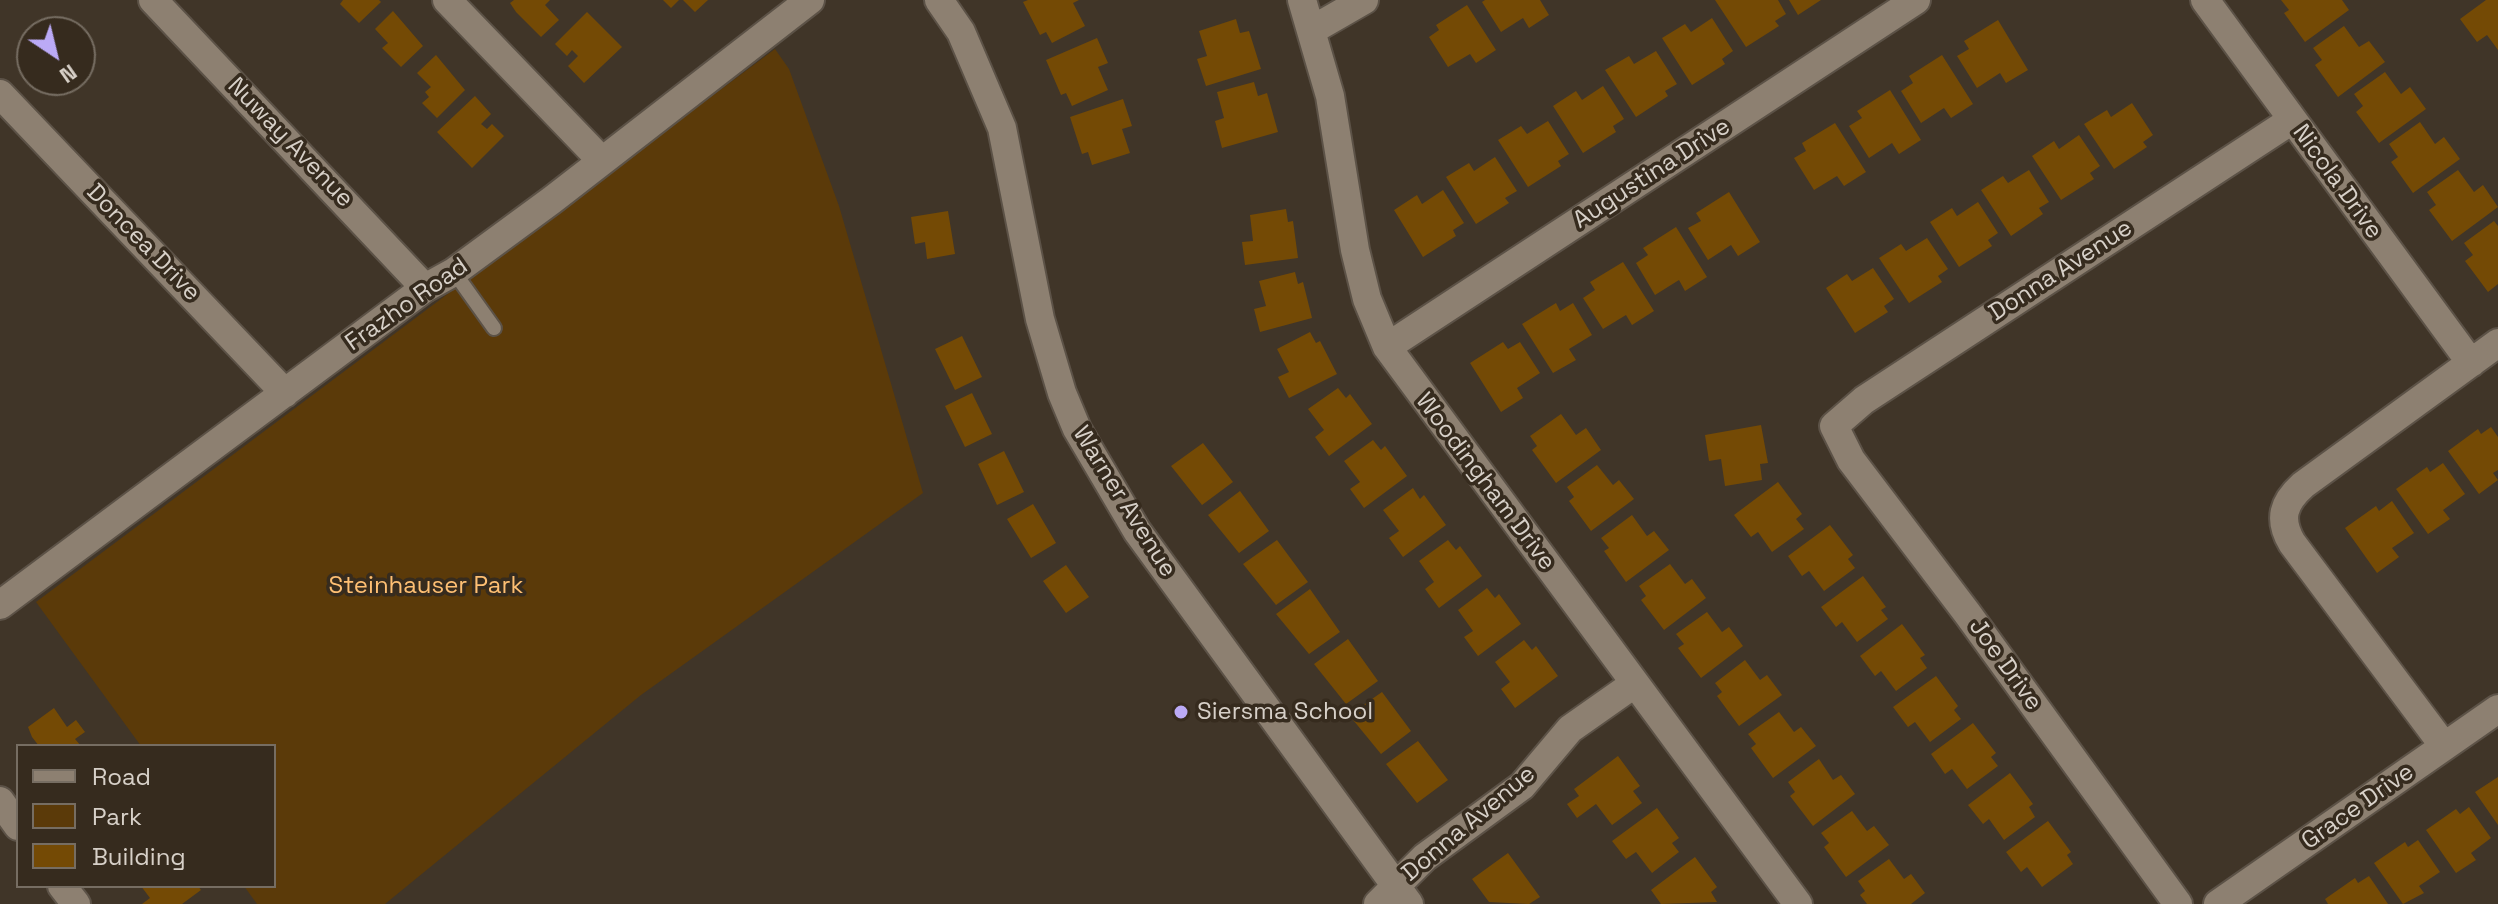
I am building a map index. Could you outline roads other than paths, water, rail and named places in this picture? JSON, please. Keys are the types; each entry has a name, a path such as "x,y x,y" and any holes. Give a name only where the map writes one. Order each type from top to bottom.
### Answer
{"street":[{"name":"Nuway Avenue","path":"153,0 425,288"},
{"path":"447,0 602,161"},
{"name":"Warner Avenue","path":"939,0 961,32 1002,128 1040,319 1062,393 1077,429 1137,531 1394,898"},
{"name":"Woodingham Drive","path":"1302,0 1341,150 1355,250 1367,299 1387,347 1798,904"},
{"path":"1312,30 1364,0"},
{"name":"Augustina Drive","path":"1387,347 1916,0"},
{"name":"Nicola Drive","path":"2205,0 2471,363"},
{"name":"Frazho Road","path":"0,605 425,288 454,272 602,161 791,5"},
{"name":"Doncea Drive","path":"0,94 285,393"},
{"name":"Donna Avenue","path":"1834,426 1864,400 2292,120"},
{"path":"2444,746 2292,543 2284,530 2286,502 2303,485 2498,343"},
{"name":"Joe Drive","path":"1834,426 1851,460 1967,613 2178,904"},
{"name":"Donna Avenue","path":"1394,898 1425,857 1522,786 1570,729 1634,684"},
{"name":"Grace Drive","path":"2218,904 2498,709"},
{"path":"0,801 16,823"},
{"path":"64,888 76,904"}],"lane":[{"path":"454,272 494,328"}],"place":[{"name":"Siersma School","path":"1181,712"}],"park label":[{"name":"Steinhauser Park","path":"426,586"}]}
